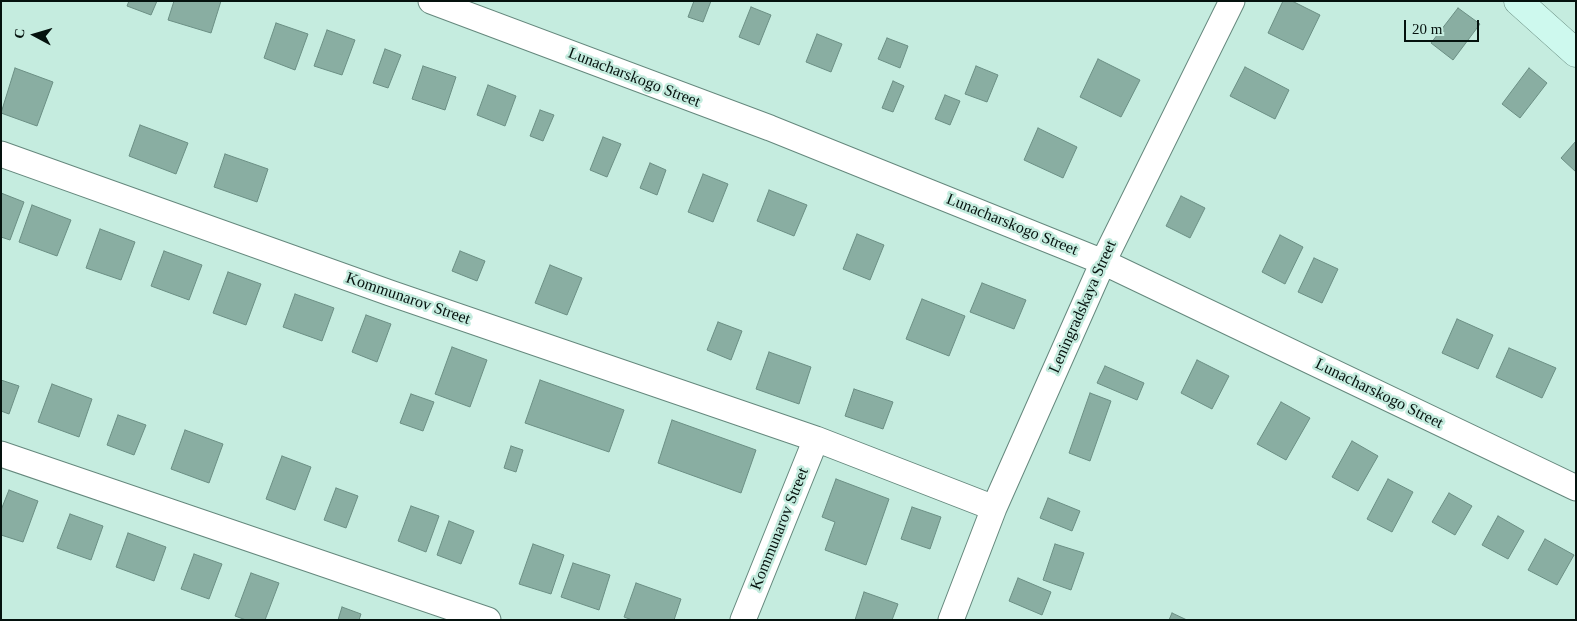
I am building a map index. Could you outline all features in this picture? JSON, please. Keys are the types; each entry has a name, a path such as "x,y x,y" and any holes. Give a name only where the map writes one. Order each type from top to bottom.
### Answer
{"main road":[{"path":"1518,1 1576,53"}],"street":[{"name":"Lunacharskogo Street","path":"430,1 770,128 1102,262 1576,488"},
{"name":"Leningradskaya Street","path":"951,620 994,508 1102,262 1232,1"},
{"name":"Kommunarov Street","path":"1,154 390,293 816,439 994,508"},
{"name":"Kommunarov Street","path":"743,620 816,439"},
{"path":"1,454 488,620"}],"building":[{"path":"129,1 157,1 151,15 127,6"},
{"path":"174,1 221,1 211,33 168,20"},
{"path":"694,1 711,1 703,22 688,17"},
{"path":"1283,1 1292,1 1320,15 1303,50 1268,33"},
{"path":"751,7 771,15 759,45 739,37"},
{"path":"1458,8 1480,24 1453,60 1431,43"},
{"path":"276,23 308,34 295,70 264,58"},
{"path":"327,30 355,40 342,75 314,66"},
{"path":"817,34 842,44 831,72 806,62"},
{"path":"887,38 908,46 900,68 878,59"},
{"path":"385,49 401,55 388,88 373,83"},
{"path":"1098,59 1140,80 1121,117 1080,97"},
{"path":"423,66 456,77 445,110 412,99"},
{"path":"976,66 998,75 987,102 965,94"},
{"path":"1245,67 1289,90 1275,119 1230,96"},
{"path":"15,68 53,82 37,126 1,113"},
{"path":"1529,68 1547,83 1520,118 1502,104"},
{"path":"893,81 904,86 893,112 882,108"},
{"path":"488,85 516,96 505,126 477,115"},
{"path":"945,95 960,101 950,125 935,119"},
{"path":"540,110 554,115 543,141 530,136"},
{"path":"140,125 188,143 176,174 129,156"},
{"path":"1038,128 1077,147 1063,178 1024,160"},
{"path":"603,137 621,144 607,177 590,170"},
{"path":"1576,141 1576,172 1561,158"},
{"path":"225,154 268,169 257,202 214,187"},
{"path":"650,163 666,170 657,195 640,188"},
{"path":"703,174 728,184 713,222 688,212"},
{"path":"769,190 807,205 794,236 757,221"},
{"path":"1,193 24,202 10,240 1,237"},
{"path":"1181,196 1205,208 1190,238 1166,226"},
{"path":"32,205 71,220 57,256 19,242"},
{"path":"100,229 135,242 121,280 86,268"},
{"path":"857,234 884,245 870,280 843,269"},
{"path":"1280,235 1303,247 1285,284 1262,272"},
{"path":"164,251 202,265 189,300 151,286"},
{"path":"460,251 485,261 477,281 452,271"},
{"path":"1314,258 1338,269 1322,303 1298,292"},
{"path":"550,265 582,278 567,315 535,303"},
{"path":"228,272 261,284 246,325 213,313"},
{"path":"982,283 1026,300 1014,329 970,312"},
{"path":"295,294 334,308 322,341 283,327"},
{"path":"922,299 965,316 949,356 906,339"},
{"path":"366,315 391,324 377,362 352,352"},
{"path":"1457,319 1493,335 1478,369 1442,353"},
{"path":"718,322 742,331 731,360 707,350"},
{"path":"452,347 487,360 470,407 435,394"},
{"path":"1509,348 1556,368 1542,398 1496,377"},
{"path":"769,352 811,367 799,404 756,389"},
{"path":"1197,360 1229,376 1212,409 1181,393"},
{"path":"1105,366 1144,383 1137,400 1097,383"},
{"path":"1,380 19,386 9,414 1,411"},
{"path":"540,380 624,410 609,452 525,423"},
{"path":"52,384 92,399 79,437 38,422"},
{"path":"854,389 893,402 883,429 845,416"},
{"path":"1090,393 1111,401 1090,461 1069,453"},
{"path":"411,394 434,402 423,431 400,423"},
{"path":"1281,402 1310,418 1286,460 1257,444"},
{"path":"118,415 146,425 134,455 107,445"},
{"path":"672,420 756,450 741,493 658,463"},
{"path":"185,430 223,444 209,483 171,469"},
{"path":"1352,441 1378,456 1358,491 1332,477"},
{"path":"511,446 523,450 516,472 504,468"},
{"path":"282,456 311,467 295,510 266,499"},
{"path":"836,479 889,499 866,565 825,550 835,522 822,517"},
{"path":"1388,479 1413,492 1392,532 1367,519"},
{"path":"336,488 358,496 346,528 324,520"},
{"path":"9,490 38,501 23,542 1,535 1,510"},
{"path":"1449,493 1472,506 1455,535 1432,522"},
{"path":"1048,498 1080,511 1072,531 1040,518"},
{"path":"411,506 439,516 426,552 398,541"},
{"path":"912,507 941,517 930,549 901,539"},
{"path":"70,514 103,526 91,560 57,548"},
{"path":"1498,516 1524,531 1508,559 1482,545"},
{"path":"449,521 474,531 461,564 437,555"},
{"path":"128,533 166,547 154,581 116,567"},
{"path":"1545,539 1574,555 1557,585 1528,570"},
{"path":"533,544 564,555 551,594 519,584"},
{"path":"1055,544 1084,553 1071,590 1043,580"},
{"path":"194,554 222,564 209,599 181,589"},
{"path":"573,563 610,575 599,610 561,597"},
{"path":"251,573 279,583 265,620 246,620 235,616"},
{"path":"1018,578 1051,592 1042,615 1009,601"},
{"path":"636,583 681,599 674,620 632,620 624,617"},
{"path":"864,592 898,604 892,620 855,620"},
{"path":"342,607 361,614 359,620 338,620"},
{"path":"1172,613 1187,620 1169,620"}]}
